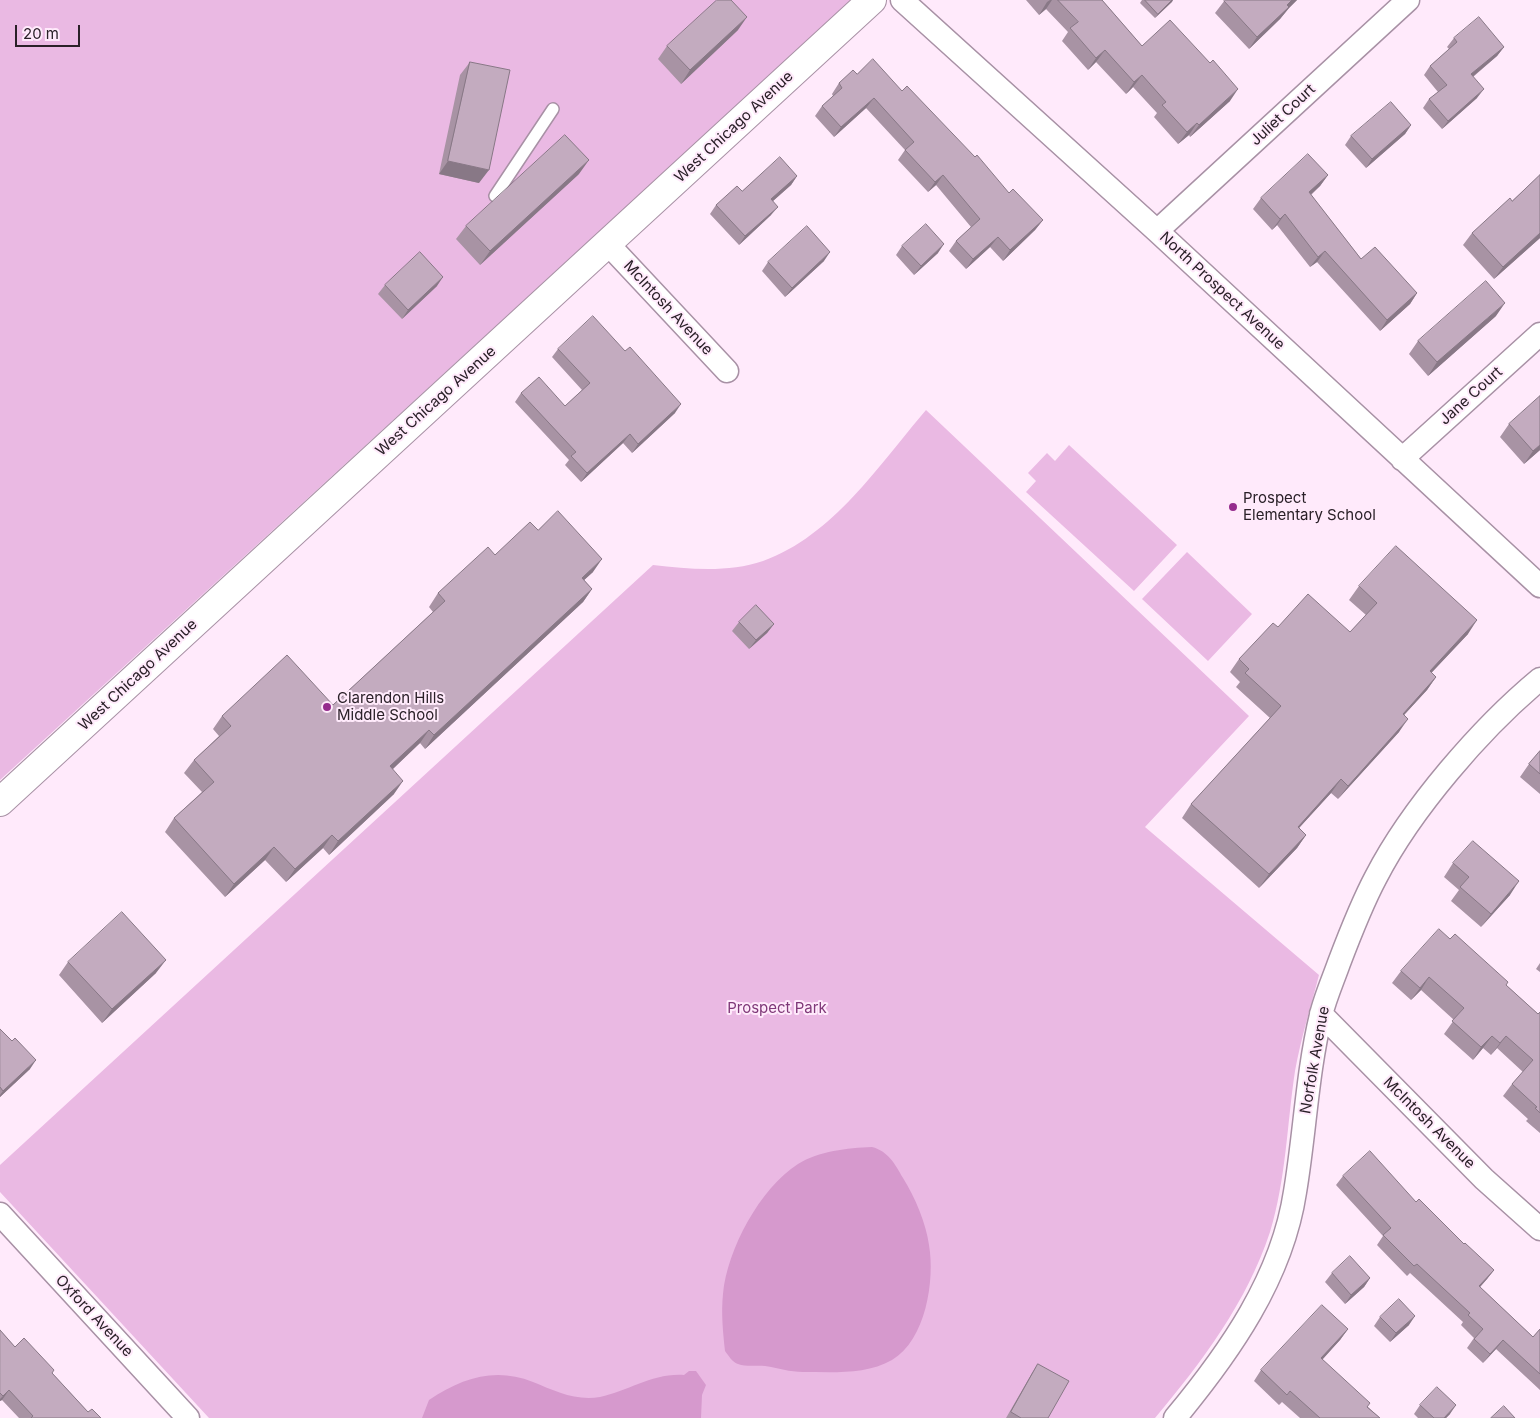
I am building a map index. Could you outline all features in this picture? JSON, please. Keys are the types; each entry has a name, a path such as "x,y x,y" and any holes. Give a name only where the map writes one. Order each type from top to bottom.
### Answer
{"main road":[{"name":"West Chicago Avenue","path":"0,802 872,0"}],"street":[{"name":"North Prospect Avenue","path":"902,0 1158,230 1540,586"},
{"name":"Juliet Court","path":"1158,230 1408,0"},
{"name":"McIntosh Avenue","path":"608,244 727,371"},
{"name":"Jane Court","path":"1402,459 1540,334"},
{"name":"Norfolk Avenue","path":"1183,1415 1252,1310 1282,1245 1295,1194 1308,1087 1321,1014 1355,920 1376,876 1398,838 1467,751 1493,722 1540,679"},
{"name":"McIntosh Avenue","path":"1321,1014 1484,1179 1540,1228"},
{"name":"Oxford Avenue","path":"0,1214 188,1418"}],"lane":[{"path":"495,196 552,109"}],"green space":[{"path":"0,0 852,0 0,780"},
{"name":"Prospect Park","path":"926,410 1249,716 1145,827 1319,975 1295,1071 1280,1192 1270,1232 1249,1283 1222,1330 1206,1353 1155,1418 209,1418 0,1192 0,1165 653,565 694,569 722,569 750,565 788,550 811,535 853,497"},
{"path":"1069,445 1177,545 1134,591 1026,492 1036,481 1028,473 1047,453 1055,461"},
{"path":"1187,552 1252,614 1208,661 1142,599"}],"shaded area":[{"path":"872,1147 887,1155 897,1168 916,1202 928,1237 931,1259 929,1291 926,1308 913,1339 904,1351 892,1360 882,1365 860,1370 798,1372 736,1363 725,1351 722,1315 723,1294 731,1258 738,1240 759,1204 771,1188 798,1164 815,1156 834,1151"},
{"path":"689,1371 696,1371 706,1385 702,1395 701,1418 422,1418 429,1400 454,1386 479,1377 505,1375 533,1382 565,1394 591,1398 611,1394 661,1377 684,1375"}],"building":[{"path":"717,0 731,0 747,17 690,70 667,46"},
{"path":"1058,0 1102,0 1142,46 1170,20 1210,63 1213,60 1238,89 1199,125 1197,123 1187,132 1162,105 1166,102 1142,75 1134,82 1105,50 1096,58 1070,28 1078,22"},
{"path":"1145,0 1172,0 1158,14"},
{"path":"1225,0 1292,0 1287,5 1289,7 1257,37"},
{"path":"1479,17 1504,47 1471,74 1484,89 1448,121 1429,99 1447,85 1430,66 1457,42 1454,38"},
{"path":"873,59 902,91 907,86 975,157 977,155 1009,193 1013,189 1043,220 1010,250 998,237 973,259 956,241 980,219 943,175 935,182 905,150 914,142 874,98 841,127 822,106 842,88 839,83 853,70 857,74"},
{"path":"470,62 510,70 489,170 448,161"},
{"path":"1391,102 1411,125 1372,159 1351,136"},
{"path":"565,135 589,160 490,251 466,226"},
{"path":"1308,154 1328,175 1309,192 1361,259 1375,247 1417,293 1387,320 1325,251 1318,257 1285,214 1280,219 1261,198"},
{"path":"780,157 797,176 771,199 778,207 745,236 716,205 737,186 742,191"},
{"path":"1540,175 1540,233 1503,267 1472,233 1510,198 1512,201"},
{"path":"926,224 944,244 921,266 902,246"},
{"path":"807,226 830,252 792,288 768,262"},
{"path":"420,252 443,277 408,310 385,285"},
{"path":"1486,281 1505,303 1437,362 1418,341"},
{"path":"593,316 625,351 630,347 681,404 638,444 630,434 587,473 571,456 576,452 521,393 539,377 565,406 590,383 558,349"},
{"path":"1540,396 1540,445 1533,451 1509,424"},
{"path":"558,511 602,559 582,578 592,589 434,735 429,730 390,766 403,781 338,841 332,835 295,869 274,847 234,884 174,818 214,782 194,760 231,726 222,716 287,655 333,705 445,601 438,593 488,547 495,555 530,522 538,530"},
{"path":"1396,546 1477,620 1430,671 1436,677 1403,714 1408,719 1348,786 1341,779 1298,827 1306,835 1269,874 1191,804 1281,706 1245,673 1249,669 1239,659 1273,623 1278,627 1308,594 1350,632 1377,603 1359,586"},
{"path":"756,605 774,624 756,640 739,622"},
{"path":"1540,751 1540,774 1529,764"},
{"path":"1473,841 1519,881 1491,914 1460,887 1469,877 1453,863"},
{"path":"122,912 166,960 112,1009 68,962"},
{"path":"1439,929 1450,939 1455,934 1508,982 1506,985 1538,1014 1540,1012 1540,1113 1535,1108 1537,1107 1512,1084 1533,1060 1506,1036 1500,1043 1492,1036 1481,1047 1452,1021 1464,1008 1429,977 1420,988 1401,971"},
{"path":"0,1029 12,1041 15,1038 36,1060 3,1091 0,1087"},
{"path":"1370,1151 1416,1202 1419,1199 1464,1244 1494,1270 1479,1286 1533,1337 1540,1329 1540,1374 1503,1340 1490,1354 1474,1339 1483,1329 1468,1315 1470,1313 1417,1264 1414,1266 1383,1235 1391,1228 1343,1176"},
{"path":"1350,1256 1370,1278 1351,1295 1332,1273"},
{"path":"1399,1299 1415,1316 1396,1333 1380,1317"},
{"path":"1322,1305 1348,1329 1321,1358 1370,1403 1367,1407 1380,1418 1320,1418 1290,1391 1287,1395 1261,1370"},
{"path":"0,1330 15,1347 24,1338 54,1370 52,1373 88,1412 92,1409 101,1418 31,1418 33,1416 9,1390 3,1396 0,1393"},
{"path":"1038,1364 1069,1381 1048,1418 1021,1418 1011,1412"},
{"path":"1437,1387 1456,1405 1444,1418 1434,1418 1420,1405"},
{"path":"1504,1406 1515,1418 1491,1418"}],"place":[{"name":"Prospect Elementary School","path":"1233,507"},
{"name":"Clarendon Hills Middle School","path":"327,707"}]}
